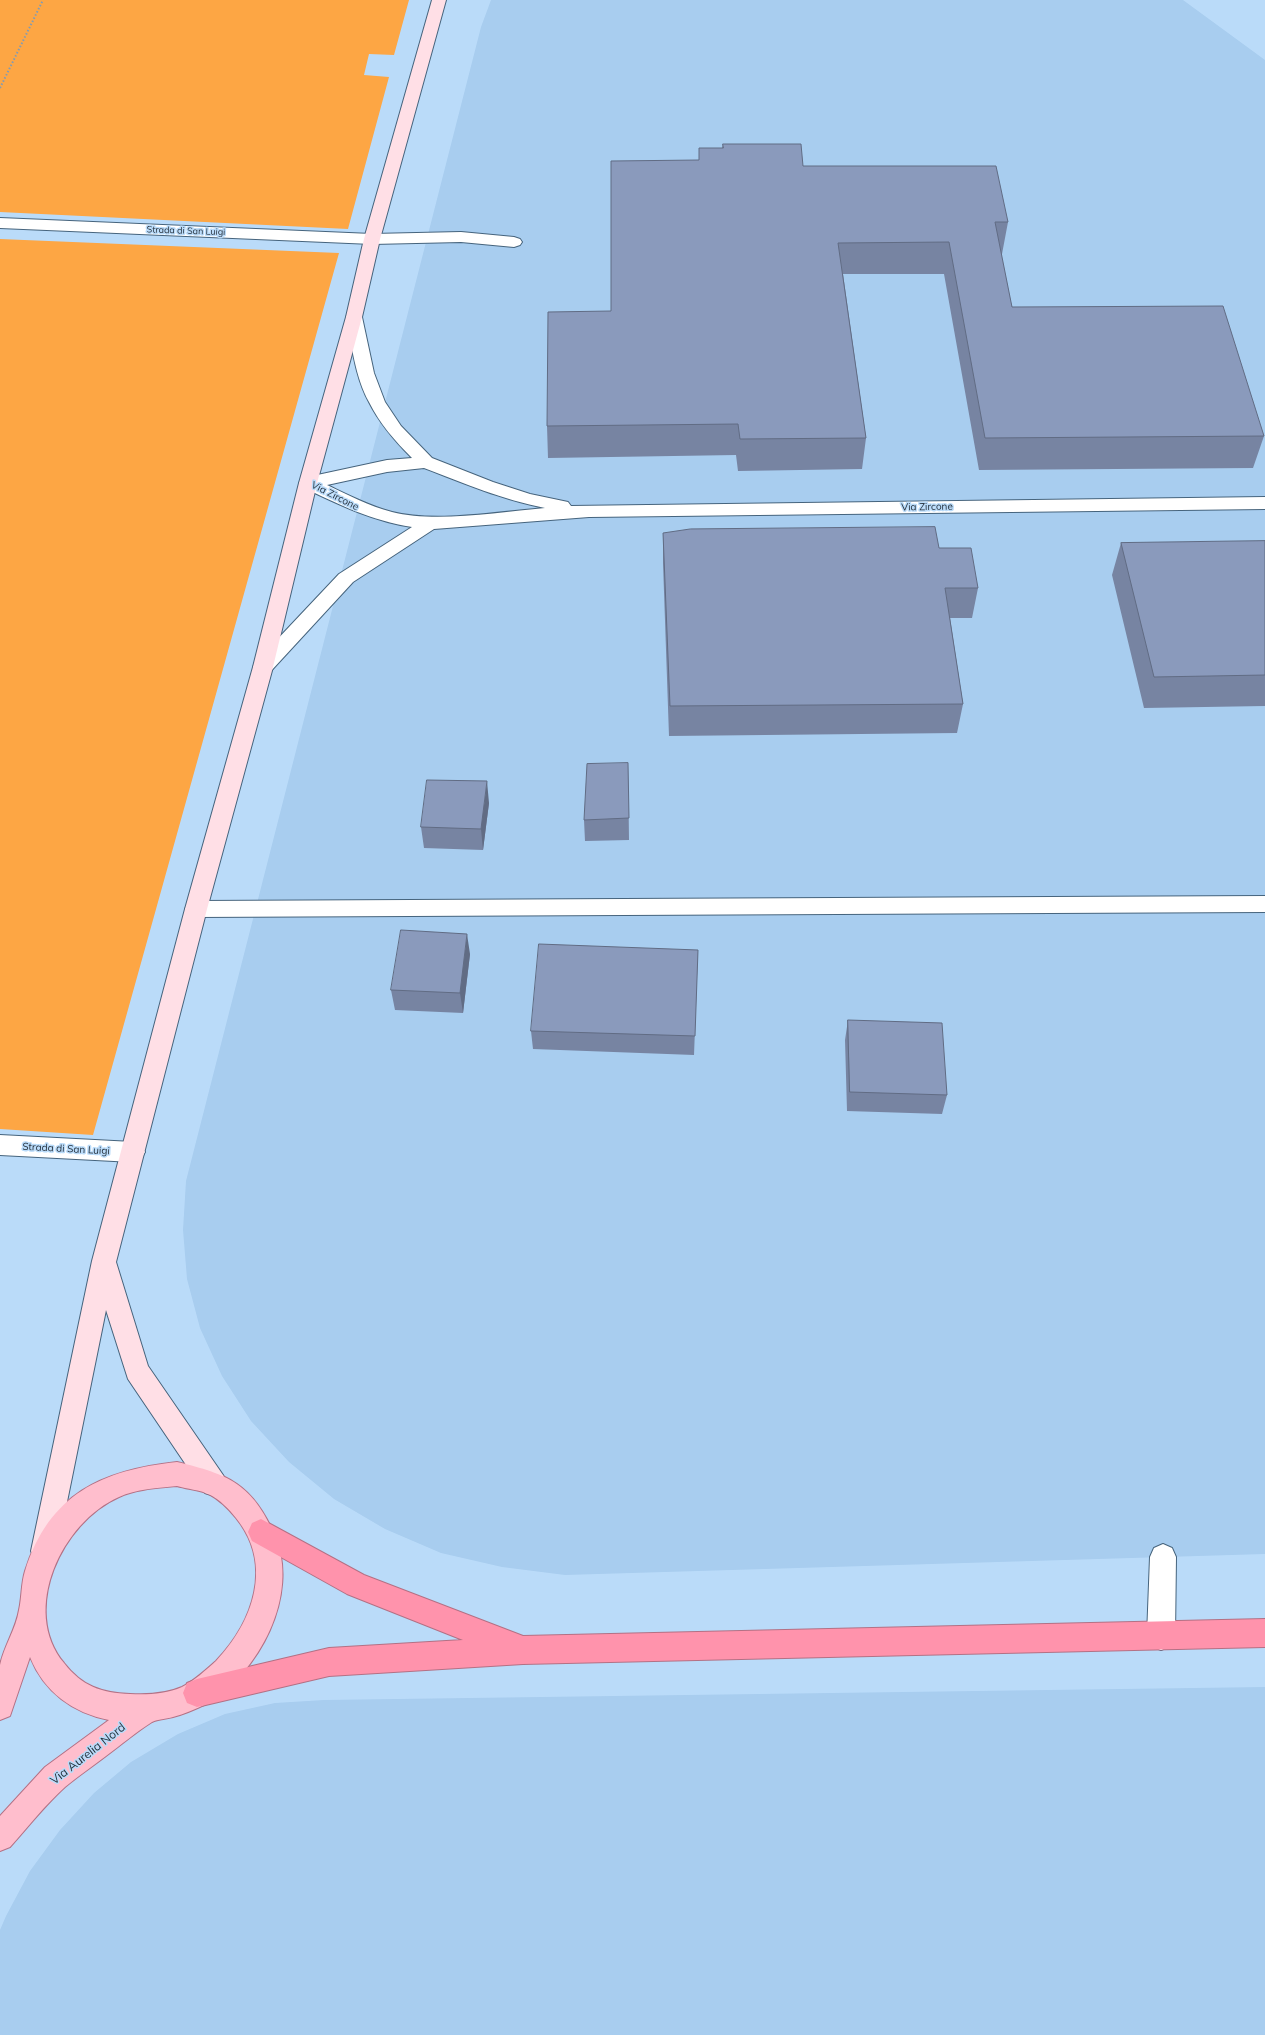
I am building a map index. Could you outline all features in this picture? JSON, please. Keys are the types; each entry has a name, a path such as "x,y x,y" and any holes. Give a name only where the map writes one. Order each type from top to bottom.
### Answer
{"highway":[{"path":"261,1532 356,1585 523,1650"},
{"path":"197,1693 329,1662 523,1650 1265,1633"}],"main road":[{"path":"0,1706 31,1614 33,1585 42,1556 104,1261 132,1152 196,909 263,667 308,483 354,317 372,239 439,0"},
{"path":"31,1614 38,1646 54,1675 80,1696 112,1708 147,1709 173,1703 197,1693 229,1668 253,1637 267,1602 270,1566 261,1532 242,1504 214,1484 137,1371 104,1261"},
{"path":"42,1556 66,1521 99,1494 137,1478 177,1474 214,1484"},
{"name":"Via Aurelia Nord","path":"0,1837 55,1777 147,1709"}],"street":[{"name":"Strada di San Luigi","path":"0,223 372,239 460,236 514,242"},
{"name":"Via Zircone","path":"354,317 366,373 377,402 395,430 426,462 487,486 527,499 589,512"},
{"name":"Via Zircone","path":"308,483 387,466 426,462"},
{"name":"Via Zircone","path":"308,483 363,509 391,518 430,523 589,512 1265,503"},
{"name":"Via Zircone","path":"263,667 346,578 430,523"},
{"path":"196,909 1265,904"},
{"name":"Strada di San Luigi","path":"0,1145 132,1152"},
{"path":"1160,1636 1163,1557"}],"path":[{"path":"0,88 44,0"}],"shaded area":[{"path":"0,0 409,0 394,55 369,54 364,75 389,77 348,229 0,212"},
{"path":"491,0 1183,0 1265,60 1265,1554 565,1575 502,1567 441,1553 385,1529 334,1499 289,1462 251,1421 222,1376 200,1328 187,1279 183,1230 186,1181 481,27"},
{"path":"0,239 339,253 93,1135 0,1129"},
{"path":"1265,1687 1265,2035 0,2035 0,1930 30,1871 60,1830 94,1793 131,1762 178,1734 225,1714 275,1703 324,1700"}],"building":[{"path":"723,144 801,144 803,166 996,166 1008,222 995,222 1012,307 1223,306 1264,436 985,438 949,242 838,243 866,438 740,439 738,424 547,426 548,312 611,311 611,161 699,160 699,148 723,148"},
{"path":"935,527 939,548 971,548 978,588 945,588 963,704 670,706 663,533 690,529"},
{"path":"1265,541 1265,675 1154,677 1121,543"},
{"path":"628,763 629,818 584,820 587,764"},
{"path":"427,780 487,781 481,829 421,827"},
{"path":"401,930 467,934 460,993 391,990"},
{"path":"539,944 698,950 695,1036 531,1031"},
{"path":"848,1020 942,1023 947,1095 850,1092"}]}
